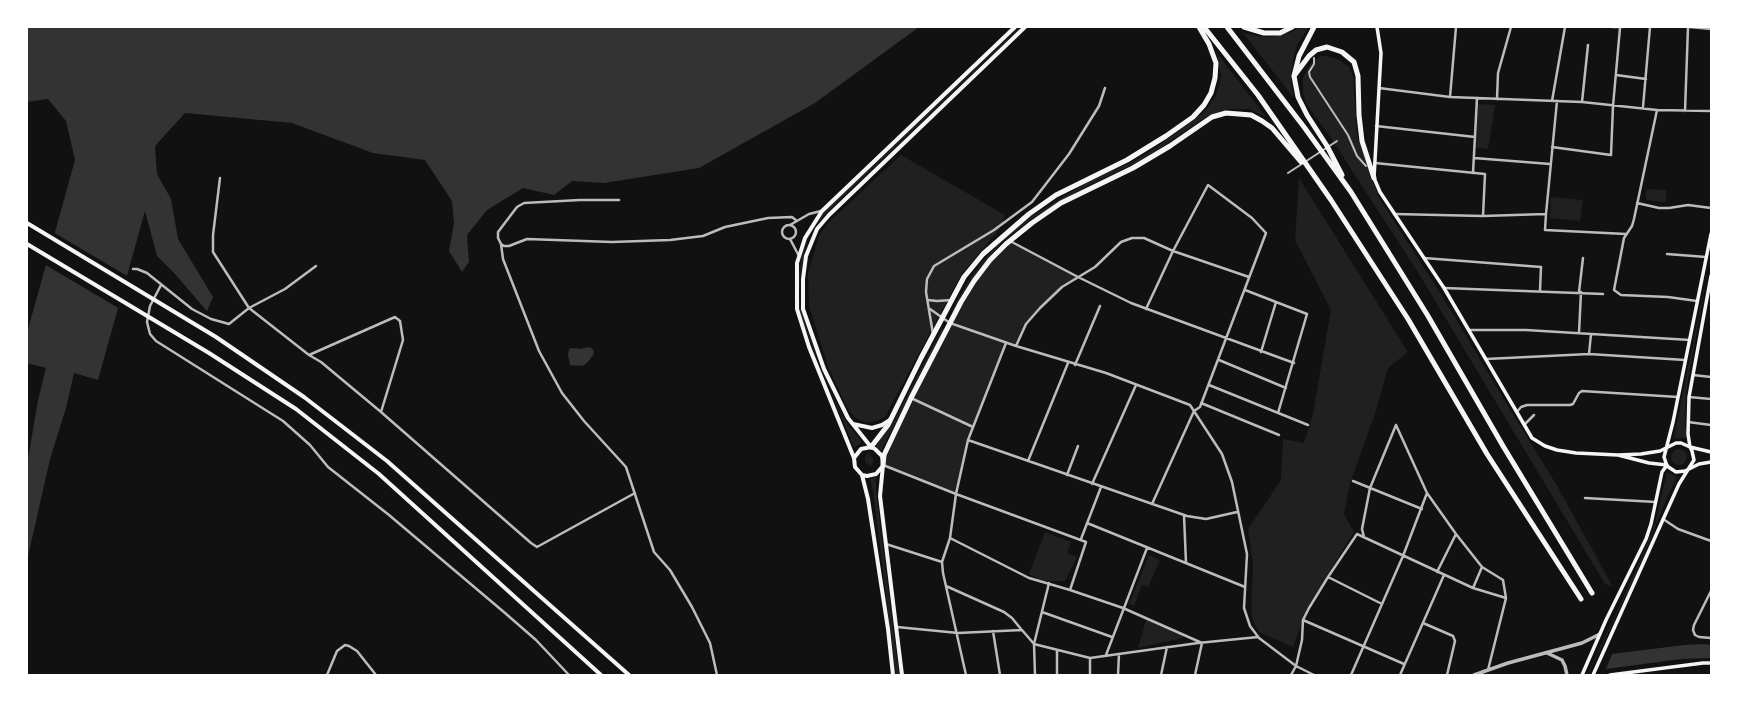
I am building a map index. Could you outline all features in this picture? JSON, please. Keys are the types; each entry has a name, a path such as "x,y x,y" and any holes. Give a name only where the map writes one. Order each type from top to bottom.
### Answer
{"highway":[{"path":"871,447 888,425 951,300 964,278 983,254 1029,214 1056,195 1128,160 1193,117 1204,105 1211,93 1215,78 1216,63 1209,44 1199,27"},
{"path":"1204,27 1258,95 1331,200 1408,319 1487,454 1581,599"},
{"path":"1227,27 1304,127 1350,192 1428,316 1503,446 1592,593"},
{"path":"1244,27 1264,33 1280,33 1292,27"},
{"path":"1314,27 1299,56 1294,76 1298,97 1307,115 1327,146 1350,192"},
{"path":"1294,76 1309,56 1316,50 1327,47 1342,52 1354,62 1358,76 1359,115 1362,141 1374,178"},
{"path":"883,465 884,455 911,398 950,323 974,281 990,260 1010,241 1061,203 1133,168 1170,146 1212,116 1226,113 1251,116 1272,128 1331,200"}],"main road":[{"path":"893,675 888,628 868,499 862,475 855,467 854,458 809,347 797,309 796,279 800,256 805,238 822,211 1015,27"},
{"path":"902,675 880,496 883,465 882,456 876,449 871,447 842,408 824,369 803,309 803,279 806,256 817,229 829,215 1025,27"},
{"path":"1377,27 1381,53 1374,178 1380,192 1444,288 1532,438 1545,446 1557,450 1576,453 1640,454 1660,451 1681,442 1690,447 1711,452"},
{"path":"27,223 216,337 304,397 387,461 629,675"},
{"path":"1711,234 1668,448 1664,457 1666,464 1671,470 1676,472 1680,472 1699,464 1711,462"},
{"path":"27,244 209,353 296,409 379,474 601,675"},
{"path":"1593,675 1663,518 1679,484 1694,460 1694,455 1690,447 1688,422 1689,397 1692,375 1708,303 1711,277"},
{"path":"852,423 872,428 882,425 891,419"},
{"path":"854,458 861,449 871,447"},
{"path":"1618,454 1639,461 1666,464"},
{"path":"1582,675 1646,539 1662,472 1666,464"},
{"path":"862,475 867,476 876,474 883,465"},
{"path":"1610,675 1703,663 1711,664"}],"street":[{"path":"1450,97 1456,27"},
{"path":"1497,99 1498,73 1511,27"},
{"path":"1552,100 1565,27"},
{"path":"1552,147 1612,155 1616,76 1621,27 1613,27"},
{"path":"1643,107 1650,27"},
{"path":"1685,110 1689,27 1711,29"},
{"path":"1582,102 1588,45"},
{"path":"1314,58 1314,64 1309,72 1310,77 1348,135 1357,156 1366,166"},
{"path":"1616,76 1646,79"},
{"path":"933,335 930,309 926,292 928,279 934,266 994,230 1032,202 1068,154 1092,118 1099,106 1104,88"},
{"path":"1379,88 1450,97 1552,100 1614,106 1643,107 1657,110 1711,111"},
{"path":"1473,173 1477,98"},
{"path":"1557,101 1545,230 1626,234"},
{"path":"1657,110 1632,226 1626,234 1623,242 1614,290 1621,295 1668,296 1697,301"},
{"path":"1376,126 1475,137"},
{"path":"1288,173 1337,141"},
{"path":"1474,158 1550,164"},
{"path":"1374,163 1485,174 1483,216"},
{"path":"220,178 213,235 213,252 249,308 309,355 321,362 381,412 531,543 537,547 635,493"},
{"path":"1146,309 1173,251 1208,185 1252,218 1266,233 1227,340 1200,407 1194,411 1152,504"},
{"path":"619,200 580,200 524,203 517,207 498,232 503,259 539,351 562,394 584,421 626,467 654,552 670,570 692,607 710,643 717,675"},
{"path":"1637,203 1659,208 1688,205 1711,208"},
{"path":"800,256 790,239 784,237 782,231 786,226 790,226 809,214 822,211"},
{"path":"1394,214 1483,216 1546,214"},
{"path":"500,244 509,246 527,239 612,242 670,240 703,236 725,227 768,218 792,217 797,221"},
{"path":"790,226 794,228 795,232 794,236 790,239"},
{"path":"1016,346 1026,324 1062,287 1095,267 1121,242 1132,238 1144,238 1173,251 1250,278"},
{"path":"1010,241 1078,277 1146,309 1227,340 1294,363"},
{"path":"1667,254 1706,257"},
{"path":"1424,258 1541,267 1540,291"},
{"path":"1579,333 1583,258"},
{"path":"133,269 147,273 192,308 211,319 229,324 249,308 285,289 316,266"},
{"path":"161,285 150,306 147,322 150,334 156,341 283,421 310,445 328,467 389,515 505,613 536,640 569,675"},
{"path":"1444,288 1602,294"},
{"path":"1245,290 1308,314 1278,413"},
{"path":"928,300 951,300"},
{"path":"1261,352 1276,302"},
{"path":"1075,365 1100,306"},
{"path":"930,309 950,323 1068,363 1106,373 1190,405 1222,454 1232,482 1237,512 1247,554 1244,608 1250,626 1258,637 1296,666 1314,675"},
{"path":"309,355 395,317 400,321 403,340 381,412"},
{"path":"1468,330 1526,330 1690,340"},
{"path":"1589,354 1591,334"},
{"path":"966,675 942,562 950,538 956,494 968,440 1006,343"},
{"path":"1486,359 1589,354 1686,360"},
{"path":"1218,360 1286,388"},
{"path":"1028,461 1068,363"},
{"path":"1692,375 1711,377"},
{"path":"1092,484 1136,384"},
{"path":"1209,385 1308,425"},
{"path":"1517,412 1521,407 1527,405 1570,405 1573,404 1579,393 1582,391 1678,397"},
{"path":"1689,397 1711,398"},
{"path":"911,398 973,428"},
{"path":"1201,403 1279,435"},
{"path":"1524,425 1534,415"},
{"path":"1688,422 1711,425"},
{"path":"1364,537 1362,529 1370,488 1396,424 1427,493 1482,567 1503,580 1506,598 1488,671"},
{"path":"968,440 1184,515 1206,519 1237,512"},
{"path":"1067,475 1078,446"},
{"path":"883,465 956,494 1086,542 1070,590"},
{"path":"1353,481 1422,509"},
{"path":"1081,539 1101,487"},
{"path":"1351,675 1403,556 1427,493"},
{"path":"1585,498 1656,502"},
{"path":"1184,515 1186,564"},
{"path":"1663,518 1678,529 1711,541"},
{"path":"1087,523 1245,587"},
{"path":"1291,675 1296,666 1302,640 1304,620 1309,608 1357,534 1473,588 1506,598"},
{"path":"1437,572 1456,534"},
{"path":"950,538 1030,578 1123,608 1202,643"},
{"path":"886,544 942,562"},
{"path":"1106,655 1147,548"},
{"path":"1473,588 1482,567"},
{"path":"1400,675 1444,575"},
{"path":"1328,577 1382,604"},
{"path":"1035,675 1034,644 1049,583"},
{"path":"946,586 1004,612 1012,618 1034,644 1090,658 1167,647 1258,637"},
{"path":"1711,593 1694,625 1695,635 1699,637 1711,638"},
{"path":"1042,612 1112,637"},
{"path":"1304,620 1364,645 1404,664"},
{"path":"1423,623 1453,636 1455,641 1447,675"},
{"path":"897,627 958,633 1022,630"},
{"path":"993,631 1000,675"},
{"path":"1474,675 1582,642 1600,634"},
{"path":"1196,675 1202,643"},
{"path":"326,675 337,651 345,645 357,651 376,675"},
{"path":"1161,675 1167,647"},
{"path":"1057,650 1057,675"},
{"path":"1546,653 1562,660 1567,675"},
{"path":"1118,675 1119,654"},
{"path":"1090,658 1090,675"}],"shaded area":[{"path":"27,27 919,27 815,103 699,168 604,183 572,181 554,195 523,188 487,210 467,235 469,262 462,272 449,251 454,223 452,201 425,160 373,153 292,123 185,113 155,146 157,174 171,199 178,239 213,297 207,311 175,274 157,256 145,211 98,380 74,373 66,408 50,459 27,561 27,465 38,400 46,368 27,363 27,333 75,160 66,121 48,99 27,102"},
{"path":"1019,27 1021,27 826,213 816,225 824,212"},
{"path":"1299,27 1309,27 1297,45 1293,60 1291,80 1294,98 1243,33 1272,37 1292,32"},
{"path":"1217,53 1266,117 1249,109 1228,109 1206,117 1136,163 1089,185 1062,200 1030,220 1001,243 984,263 967,287 953,312 952,311 965,286 982,262 1000,242 1029,218 1086,183 1134,161 1157,147 1203,113 1216,96 1221,77"},
{"path":"1321,56 1338,59 1349,67 1353,76 1357,135 1379,198 1439,291 1556,484 1613,587 1605,584 1419,274 1329,135 1306,104 1303,93 1303,78 1311,63"},
{"path":"1478,104 1495,105 1488,149 1473,147"},
{"path":"901,155 1005,215 999,230 961,275 885,417 866,423 856,418 847,408 829,369 809,306 808,273 819,236 828,223"},
{"path":"1299,178 1408,352 1388,368 1375,414 1350,483 1344,514 1354,532 1309,604 1293,647 1259,632 1253,620 1251,611 1253,565 1248,529 1281,480 1283,439 1304,443 1313,414 1331,310 1295,240"},
{"path":"1646,190 1666,190 1666,202 1646,200"},
{"path":"1551,197 1583,200 1580,221 1550,218"},
{"path":"814,228 808,239 800,276 799,296 801,310 812,343 836,402 846,422 862,442 854,448 811,343 799,310 798,296 799,276 802,253 807,239"},
{"path":"1010,241 1078,277 1062,287 1026,324 1016,346 1007,344 973,427 956,494 883,465 911,398 974,281"},
{"path":"1711,253 1686,391 1685,425 1687,438 1674,438"},
{"path":"942,328 944,329 881,451 875,444 891,426"},
{"path":"589,347 593,349 594,354 587,363 583,366 570,365 568,355 569,349"},
{"path":"1679,449 1685,451 1687,457 1685,463 1679,465 1673,463 1671,457 1673,451"},
{"path":"868,452 874,460 871,466 865,462 865,457"},
{"path":"1667,472 1677,477 1666,500 1638,570 1587,675 1636,570 1655,524"},
{"path":"876,477 876,491 899,675 896,675 873,492 870,479"},
{"path":"1045,532 1071,542 1067,553 1077,557 1065,581 1042,581 1029,574"},
{"path":"1149,555 1160,560 1148,587 1142,585 1134,606 1129,604"},
{"path":"1146,620 1183,636 1183,638 1138,648"},
{"path":"1684,645 1711,645 1711,658 1681,659 1606,669 1612,654"}],"pier":[{"path":"53,232 129,277 120,309 44,264"}]}
